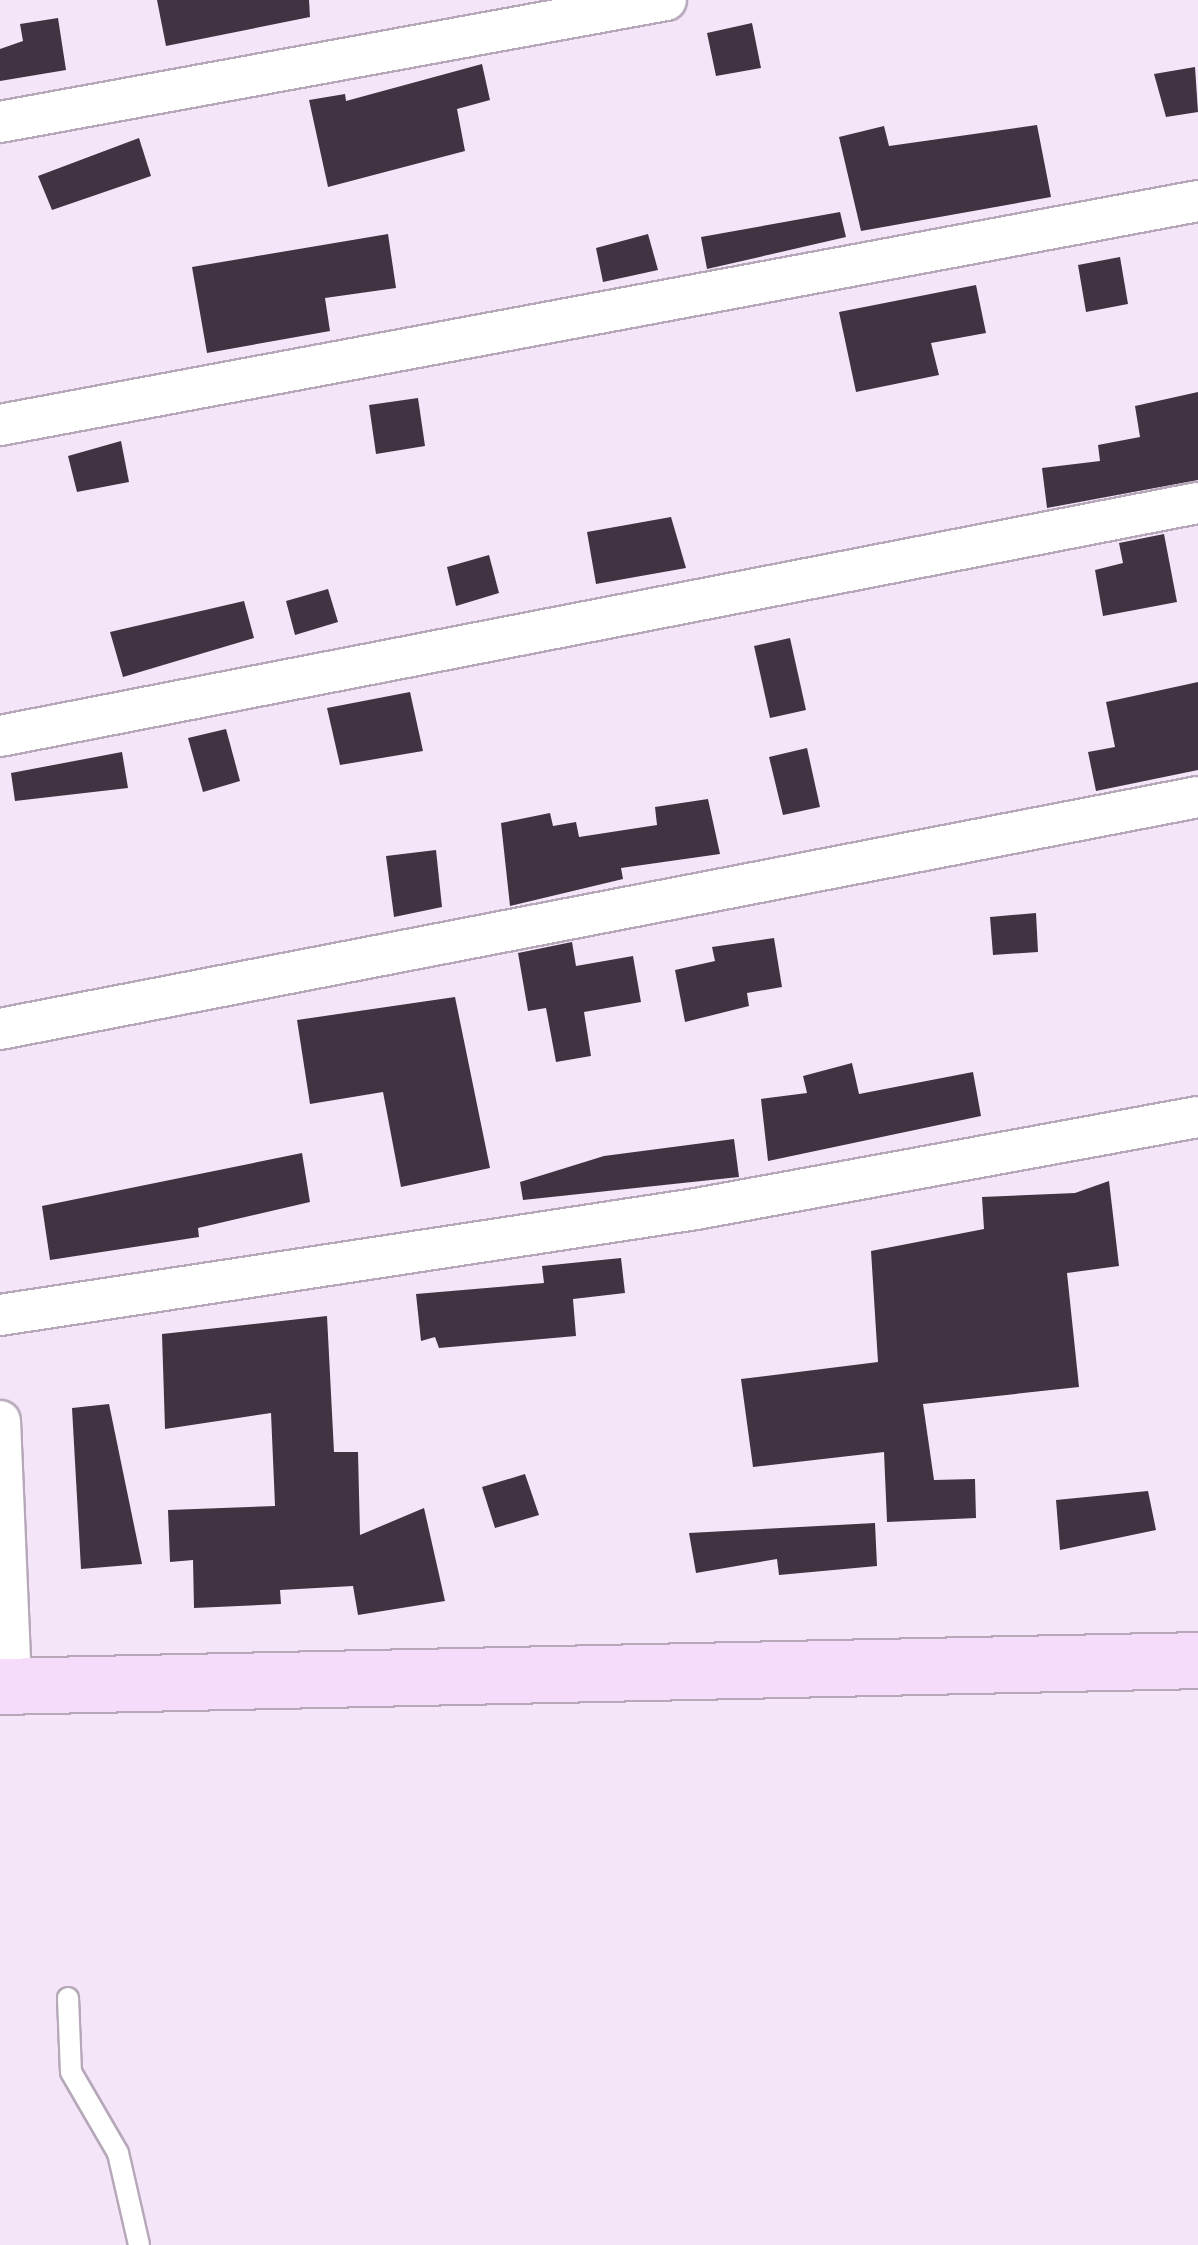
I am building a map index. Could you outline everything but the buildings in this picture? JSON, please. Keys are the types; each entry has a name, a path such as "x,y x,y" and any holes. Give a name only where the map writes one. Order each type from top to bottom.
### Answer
{"main road":[{"path":"5,1686 1198,1660"}],"street":[{"path":"0,122 666,0"},
{"path":"0,425 1198,202"},
{"path":"0,736 1198,503"},
{"path":"0,1029 1198,797"},
{"path":"0,1316 696,1209 1198,1117"},
{"path":"0,1421 5,1686"}],"lane":[{"path":"68,1998 72,2072 118,2153 139,2245"}]}
